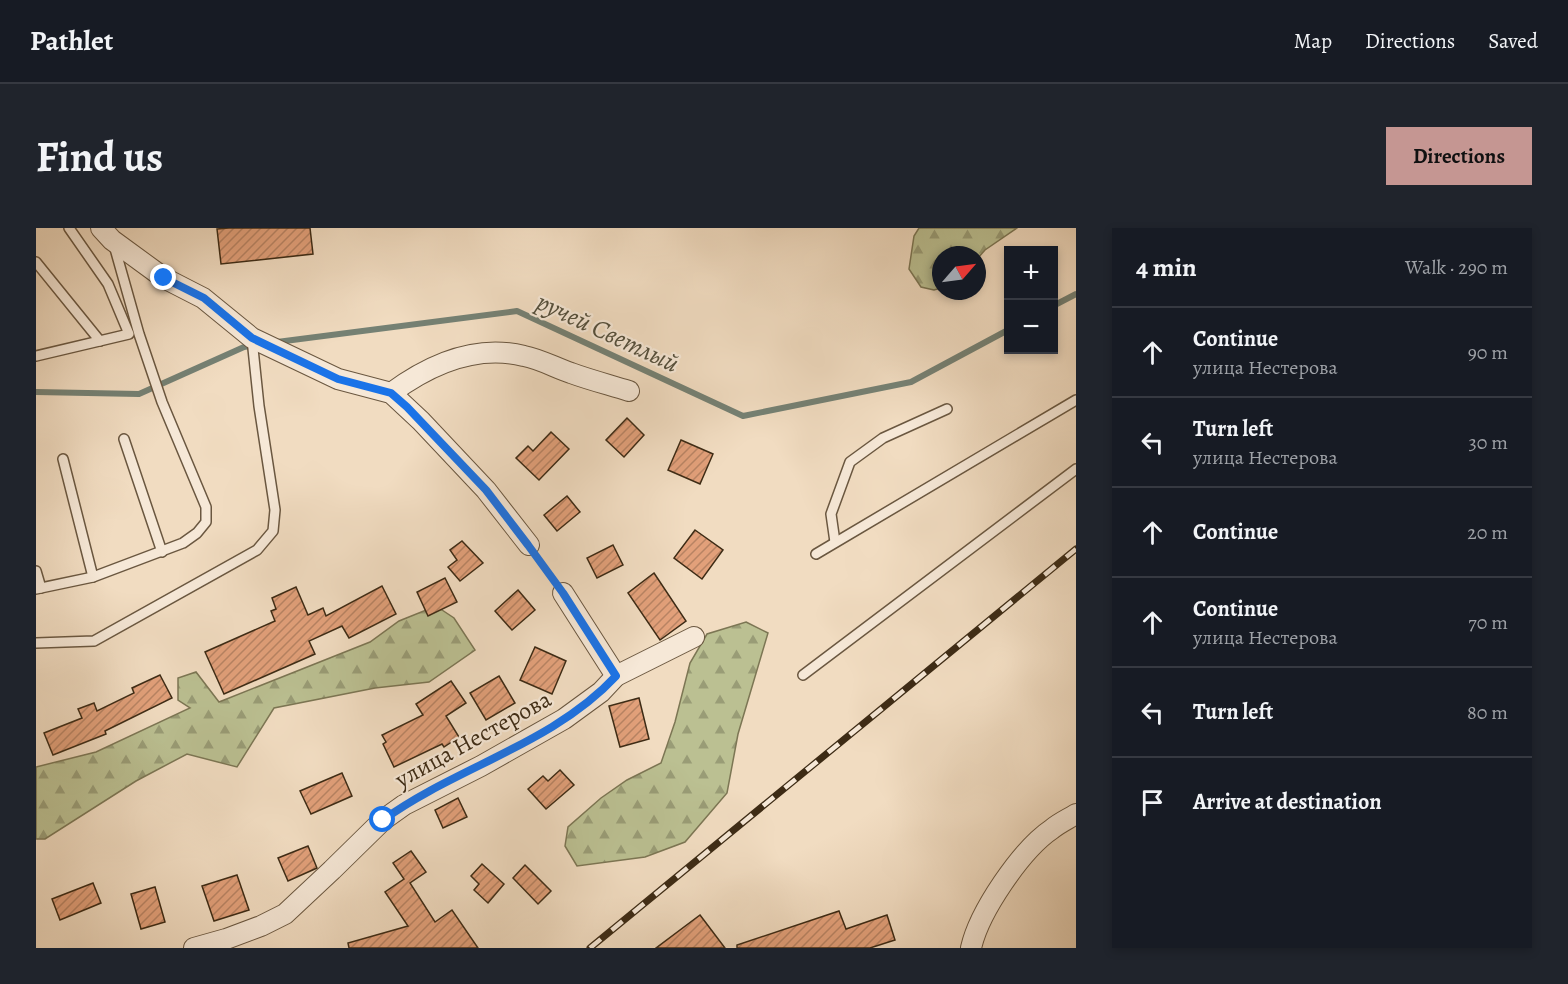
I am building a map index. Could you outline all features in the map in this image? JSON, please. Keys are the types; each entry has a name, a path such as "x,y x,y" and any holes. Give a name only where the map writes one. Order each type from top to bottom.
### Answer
{"street":[{"path":"107,234 164,278 204,298 252,339 338,379 391,393 421,420 486,490 528,545"},
{"path":"391,393 412,377 452,359 483,352 524,355 629,391"},
{"path":"563,593 616,676 694,638"},
{"name":"улица Нестерова","path":"194,948 261,926 285,914 383,820 404,804 481,766 564,719 600,693 616,676"},
{"path":"971,948 991,901 1017,865 1050,830 1076,814"}],"lane":[{"path":"36,356 129,334 108,284 69,228"},
{"path":"36,571 39,589 93,577 183,543 197,533 206,522 206,507 162,402 107,234"},
{"path":"36,262 100,341"},
{"path":"36,643 94,641 257,550 273,531 275,510 259,406 252,339"},
{"path":"816,554 1076,400"},
{"path":"835,542 831,514 850,462 883,438 947,409"},
{"path":"124,439 162,552"},
{"path":"63,459 93,577"},
{"path":"803,675 1076,469"}],"path":[{"path":"528,545 563,593"}],"green space":[{"path":"919,228 1017,228 986,249 986,246 932,246 932,290 921,287 909,269 914,236"},
{"path":"436,606 454,618 475,650 429,682 375,688 274,708 237,767 187,754 136,781 45,839 36,839 36,767 96,752 190,708 178,700 178,678 196,672 219,702 370,642 399,621"},
{"path":"746,622 768,633 738,734 727,793 685,842 645,857 577,866 565,846 568,827 601,798 627,780 661,763 675,722 690,663 707,634"}],"building":[{"path":"310,228 313,254 221,264 217,229"},
{"path":"627,418 644,435 624,457 606,440"},
{"path":"551,432 569,449 539,480 516,458 528,446 533,451"},
{"path":"681,440 713,454 700,484 668,470"},
{"path":"567,496 580,512 557,531 544,515"},
{"path":"695,530 723,550 702,579 674,558"},
{"path":"462,541 483,563 460,581 448,567 457,560 450,550"},
{"path":"613,545 623,565 597,578 587,558"},
{"path":"654,573 686,621 660,640 628,593"},
{"path":"445,578 457,602 428,616 417,592"},
{"path":"382,586 396,614 349,638 342,626 309,641 315,654 224,694 205,652 275,621 271,611 276,609 272,598 296,587 308,615 323,608 326,616"},
{"path":"518,590 535,610 512,630 495,611"},
{"path":"535,647 566,661 552,694 520,680"},
{"path":"160,675 172,698 105,731 106,734 53,755 44,733 82,718 78,709 94,703 97,711 134,693 132,688"},
{"path":"499,676 515,703 486,720 470,693"},
{"path":"451,681 466,703 446,716 459,737 444,747 442,744 394,767 383,744 386,742 382,735 423,715 416,704"},
{"path":"639,698 649,739 620,747 609,706"},
{"path":"560,770 574,785 546,809 528,789 543,776 548,781"},
{"path":"342,773 352,796 311,814 300,791"},
{"path":"458,798 467,817 443,828 435,810"},
{"path":"308,846 317,868 288,881 278,858"},
{"path":"411,851 426,872 410,883 435,922 452,910 478,948 349,948 348,943 408,926 385,892 404,879 393,863"},
{"path":"482,864 504,884 488,903 474,890 479,884 471,876"},
{"path":"525,865 551,891 538,904 513,878"},
{"path":"237,875 249,910 214,921 202,886"},
{"path":"93,883 101,903 60,920 52,899"},
{"path":"155,887 165,922 141,929 131,894"},
{"path":"839,911 846,929 887,915 895,940 870,948 737,948 737,945"},
{"path":"700,915 725,948 656,948"}],"waterway":[{"name":"ручей Светлый","path":"1058,303 1076,294"},
{"name":"ручей Светлый","path":"277,342 517,311 743,416 911,382 1004,332"},
{"name":"ручей Светлый","path":"36,392 139,394 244,347 255,345"}],"railway":[{"path":"590,948 1076,549"}],"route":[{"path":"164,278 204,298 252,338 280,353 338,379 391,393 407,407 486,490 563,593 616,676 600,693 564,719 481,766 404,804 383,820"}]}
